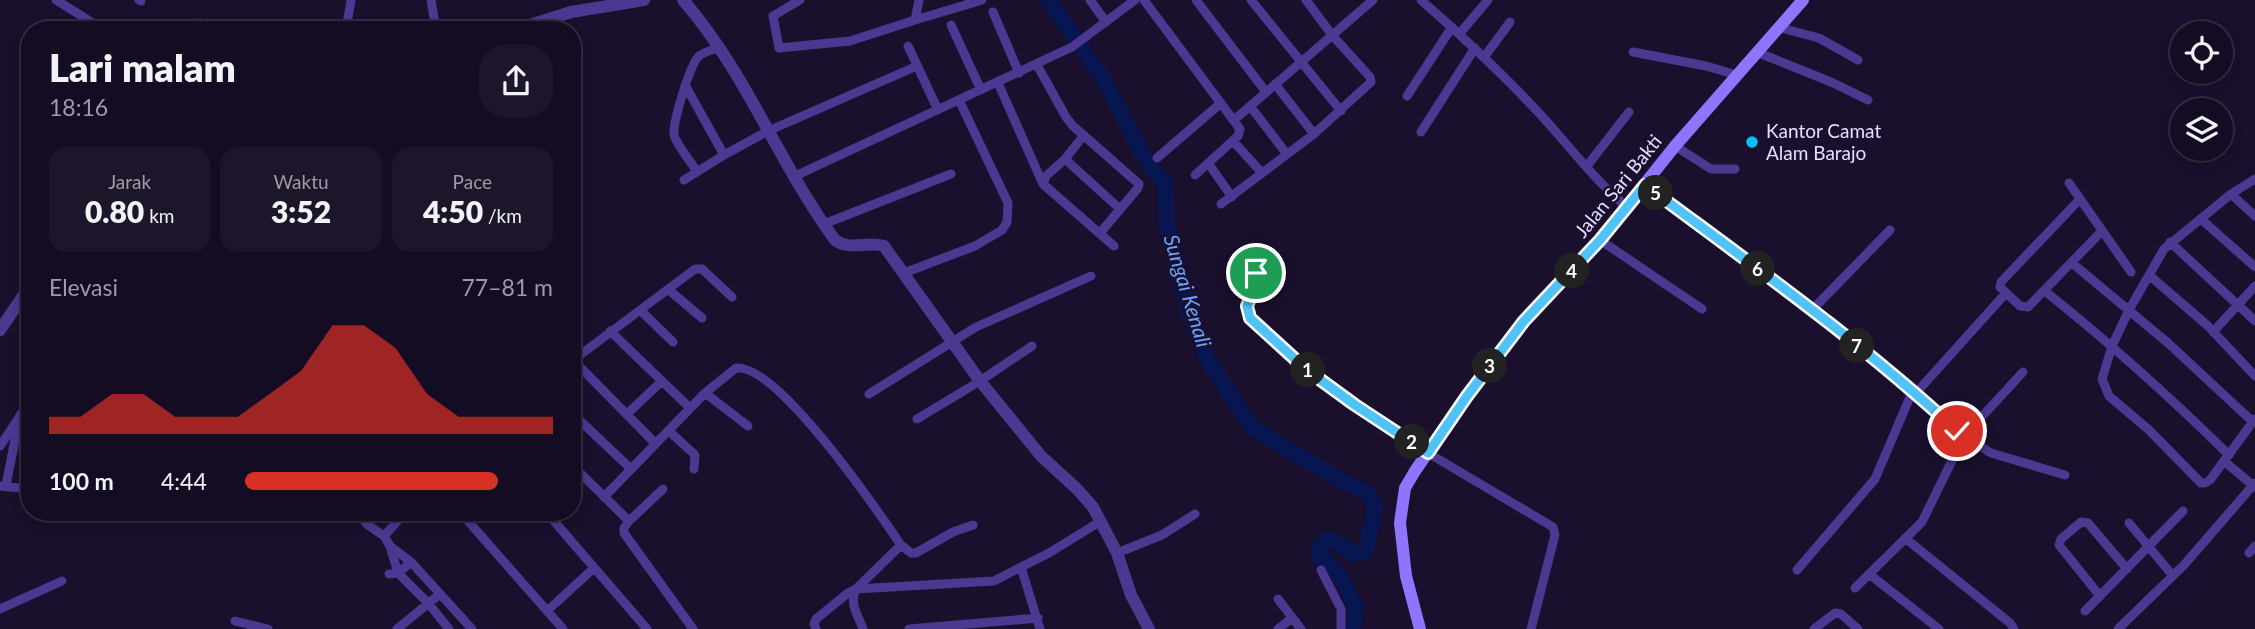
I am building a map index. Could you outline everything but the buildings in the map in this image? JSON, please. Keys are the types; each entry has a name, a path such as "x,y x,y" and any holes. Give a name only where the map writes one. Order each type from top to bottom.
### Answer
{"main road":[{"name":"Jalan Sari Bakti","path":"1420,629 1406,576 1400,523 1405,488 1467,396 1524,321 1600,240 1675,146 1803,0"}],"street":[{"path":"56,0 90,21"},
{"path":"348,21 351,0"},
{"path":"431,0 434,21"},
{"path":"542,21 571,12 644,0"},
{"path":"683,0 719,47 793,177 840,244 849,246 874,243 884,246 980,381 1041,456 1093,507 1117,553 1131,595 1149,629"},
{"path":"800,0 773,16 779,48 850,41 982,0"},
{"path":"915,20 919,0"},
{"path":"1090,0 1106,22"},
{"path":"793,177 1072,47 1135,0"},
{"path":"1144,0 1240,131 1233,141 1195,175"},
{"path":"1196,0 1266,92"},
{"path":"1251,0 1341,111"},
{"path":"1221,204 1314,134 1371,82 1370,77 1332,35 1306,0"},
{"path":"1421,0 1485,56 1608,191 1627,207"},
{"path":"1407,96 1456,30 1488,0"},
{"path":"1234,120 1366,2"},
{"path":"993,12 1019,73"},
{"path":"1485,56 1510,22"},
{"path":"951,25 981,90"},
{"path":"1781,28 1819,38 1858,60"},
{"path":"908,46 938,110"},
{"path":"697,172 674,135 685,85 698,57 719,47"},
{"path":"1420,132 1475,48"},
{"path":"1633,52 1737,75"},
{"path":"1759,53 1868,100"},
{"path":"1037,65 1066,117 1138,181 1138,188 1100,233"},
{"path":"684,180 768,131 917,66"},
{"path":"998,83 1043,184 1114,246"},
{"path":"1275,84 1314,134"},
{"path":"685,85 724,155"},
{"path":"904,273 975,247 1002,230 1007,222 1008,203 958,100"},
{"path":"1157,158 1221,103"},
{"path":"1250,106 1286,153"},
{"path":"1587,166 1629,112"},
{"path":"1043,184 1046,176 1065,159 1084,135"},
{"path":"1233,141 1262,173"},
{"path":"1675,146 1711,169 1735,169"},
{"path":"1065,159 1121,209"},
{"path":"1208,163 1232,197"},
{"path":"824,224 951,174"},
{"path":"2072,262 2129,310 2168,343 2254,421 2207,482 2202,483 2109,396 2102,385 2102,379 2112,346 2129,310 2155,261 2170,242 2231,194 2255,179"},
{"path":"2069,183 2131,272"},
{"path":"1645,185 1812,310 1914,391 1964,436 1991,453 2065,475"},
{"path":"2231,194 2255,216"},
{"path":"2080,200 2001,282 2000,287 2024,307 2032,305 2101,232"},
{"path":"2201,219 2255,267"},
{"path":"1812,310 1890,230"},
{"path":"1600,240 1702,309"},
{"path":"2170,242 2255,321"},
{"path":"1251,267 1256,273 1257,281 1247,306 1250,318 1317,377 1428,453 1549,523 1555,530 1531,629"},
{"path":"581,355 698,268 732,297"},
{"path":"2149,275 2210,329 2255,376"},
{"path":"869,394 976,327 1091,276"},
{"path":"2210,329 2243,309 2255,286"},
{"path":"669,290 702,318"},
{"path":"2046,292 2168,394 2254,485 2174,576 2118,629"},
{"path":"1797,569 1875,479 1914,391 2006,293"},
{"path":"0,330 21,299"},
{"path":"640,310 673,342"},
{"path":"610,331 690,408"},
{"path":"917,419 1032,346"},
{"path":"604,496 705,393 736,368 746,368 785,397 851,473 901,545 911,553 973,525"},
{"path":"581,369 655,443"},
{"path":"1855,588 1922,522 1964,436 2024,372"},
{"path":"627,414 662,381"},
{"path":"705,393 748,426"},
{"path":"0,446 20,415"},
{"path":"20,415 3,485 21,488"},
{"path":"581,422 630,468"},
{"path":"669,430 695,455 694,469"},
{"path":"581,474 629,521"},
{"path":"663,489 629,521 624,533 693,629"},
{"path":"2085,611 2183,511"},
{"path":"1117,553 1162,536 1195,514"},
{"path":"365,521 411,562 472,629"},
{"path":"384,536 398,521"},
{"path":"468,521 563,629"},
{"path":"554,521 647,629"},
{"path":"856,589 993,581 1049,553 1101,522"},
{"path":"2100,596 2059,545 2061,539 2081,522 2088,523 2127,569"},
{"path":"2129,523 2174,576"},
{"path":"1905,538 2014,629"},
{"path":"817,629 814,624 816,620 856,589 901,545"},
{"path":"390,546 393,574 429,604 449,629"},
{"path":"393,574 411,562"},
{"path":"1021,567 1040,629"},
{"path":"547,611 594,568"},
{"path":"1321,570 1341,609 1341,629"},
{"path":"1869,574 1939,629"},
{"path":"0,610 62,581"},
{"path":"856,589 853,607 863,629"},
{"path":"397,629 440,594"},
{"path":"1278,599 1301,629"},
{"path":"1814,629 1835,613 1841,614 1858,629"},
{"path":"909,629 1038,618"},
{"path":"1278,629 1292,618"},
{"path":"236,621 268,629"}],"waterway":[{"name":"Sungai Kenali","path":"1049,0 1105,82 1148,164 1165,183 1167,226 1189,312 1208,360 1252,428 1342,481 1367,492 1375,507 1365,552 1355,555 1332,540 1324,541 1319,549 1320,557 1338,572 1356,607 1353,629"}],"place":[{"name":"Kantor Camat Alam Barajo","path":"1752,142"}],"route":[{"path":"1256,273 1257,281 1247,306 1250,318 1307,370 1428,453 1524,321 1600,240 1645,185 1812,310 1913,390 1957,431"}]}
